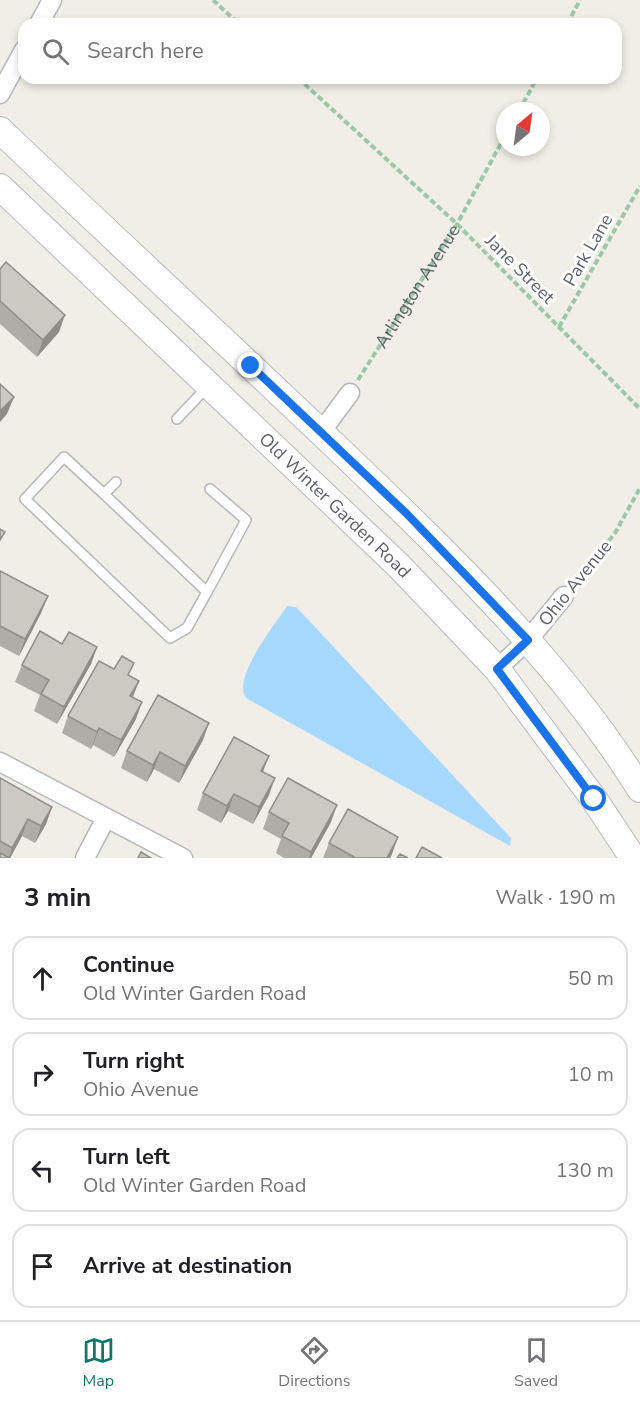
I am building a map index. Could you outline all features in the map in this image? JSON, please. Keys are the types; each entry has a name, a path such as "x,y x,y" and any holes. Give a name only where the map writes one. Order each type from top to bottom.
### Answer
{"main road":[{"path":"0,130 406,513 528,640 623,761 640,789"},
{"name":"Old Winter Garden Road","path":"0,187 399,566 497,669 594,799 633,858"}],"street":[{"path":"42,18 52,0"},
{"path":"0,94 18,61"},
{"path":"321,432 350,393"},
{"name":"Ohio Avenue","path":"497,669 528,640 564,596"},
{"path":"0,762 183,858"},
{"path":"85,858 106,818"}],"lane":[{"path":"177,419 209,386"},
{"path":"207,592 64,457 25,499 170,639 187,628 207,592 246,520 210,489"},
{"path":"104,494 116,482"}],"path":[{"path":"213,0 232,18"},
{"path":"570,18 580,0"},
{"name":"Jane Street","path":"305,84 457,224 640,409"},
{"path":"524,102 534,84"},
{"name":"Arlington Avenue","path":"350,393 457,224 496,152"},
{"name":"Park Lane","path":"559,327 640,186"},
{"name":"Ohio Avenue","path":"564,596 615,533 640,488"}],"water":[{"path":"287,606 296,607 303,614 511,838 510,846 246,698 243,689 250,665"}],"building":[{"path":"6,262 65,315 43,340 0,301 0,269"},
{"path":"0,384 14,397 0,411"},
{"path":"0,529 5,532 0,540"},
{"path":"0,571 48,596 25,639 0,626"},
{"path":"40,631 62,644 69,632 97,647 64,707 41,694 49,680 22,665"},
{"path":"122,656 134,663 128,675 139,681 130,696 142,702 121,740 99,728 97,732 68,716 99,661 114,669"},
{"path":"158,695 209,723 185,766 160,752 153,765 127,751"},
{"path":"234,737 269,756 261,771 275,778 259,807 234,794 227,806 203,793"},
{"path":"0,778 52,807 41,826 28,819 12,848 0,841"},
{"path":"288,778 337,805 311,852 282,836 289,823 269,812"},
{"path":"348,809 398,837 387,858 353,858 329,843"},
{"path":"422,847 442,858 416,858"},
{"path":"141,852 151,858 138,858"},
{"path":"0,853 10,858 0,858"}],"route":[{"path":"251,366 406,513 528,640 497,669 594,799"}]}
